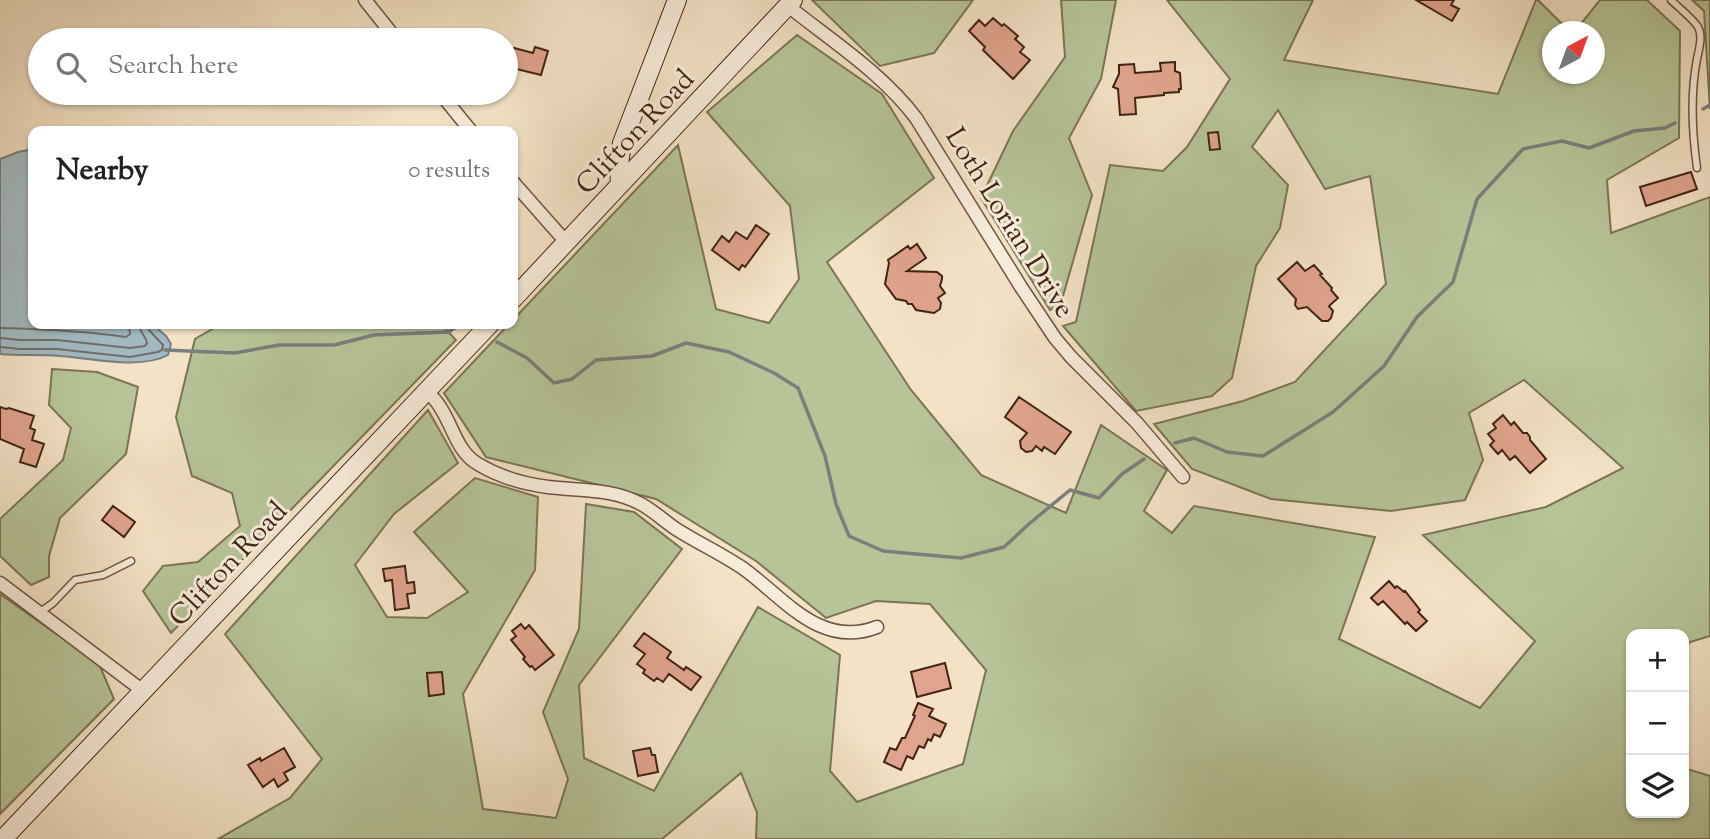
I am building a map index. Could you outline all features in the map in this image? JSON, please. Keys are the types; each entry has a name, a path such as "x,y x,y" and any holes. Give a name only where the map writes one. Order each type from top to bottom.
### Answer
{"main road":[{"path":"620,185 622,143 677,0"},
{"name":"Clifton Road","path":"518,294 791,3"},
{"name":"Clifton Road","path":"2,839 485,329"}],"street":[{"path":"365,0 387,28"},
{"name":"Loth Lorian Drive","path":"791,3 908,107 1055,338 1143,430 1183,477"},
{"path":"450,105 467,126"},
{"path":"518,188 566,242"},
{"path":"427,391 440,406 462,450 480,466 534,485 601,491 622,496 641,504 673,528 746,570 815,624 849,634 877,627"},
{"path":"0,583 143,691"}],"lane":[{"path":"1671,0 1698,27 1700,41 1692,97 1697,168"},
{"path":"39,613 75,580 103,575 131,561"}],"green space":[{"path":"812,0 973,0 934,53 880,66"},
{"path":"1061,0 1116,0 1101,79 1069,138 1092,195 1061,303 1050,310 981,198 1013,131 1065,57"},
{"path":"1167,0 1313,0 1284,60 1498,94 1536,0 1559,21 1542,21 1542,84 1605,84 1605,21 1583,21 1600,0 1647,0 1680,31 1679,138 1607,180 1611,233 1710,197 1710,636 1689,643 1689,629 1626,629 1626,818 1689,818 1689,770 1710,776 1710,839 756,839 757,813 741,773 662,839 218,839 290,798 322,759 225,634 428,410 458,463 394,514 355,565 387,617 427,618 468,592 414,532 475,478 538,497 535,570 463,694 483,809 556,818 568,779 543,712 579,629 586,504 634,512 682,549 579,685 584,758 654,791 758,607 840,655 830,771 857,802 963,764 986,670 930,604 876,601 826,618 756,561 656,499 486,457 444,393 504,329 518,329 518,315 678,145 716,309 769,323 799,279 790,206 707,112 797,35 882,94 934,178 827,262 911,390 981,475 1066,513 1101,425 1167,470 1144,511 1172,533 1194,506 1375,537 1339,639 1480,708 1535,641 1423,535 1546,507 1623,468 1524,380 1469,413 1483,460 1465,500 1391,511 1271,499 1192,469 1154,424 1243,401 1295,382 1386,284 1370,176 1325,189 1278,110 1252,147 1288,185 1280,228 1256,266 1232,378 1212,396 1136,411 1063,326 1076,322 1110,165 1163,171 1187,147 1230,79"},
{"path":"1692,0 1710,0 1710,109 1704,11"},
{"path":"212,329 446,329 456,340 171,633 143,591 163,566 198,562 240,526 232,493 192,476 176,417 195,339"},
{"path":"52,369 97,372 138,387 126,454 60,518 49,556 49,577 31,585 0,556 0,519 63,460 71,428 49,405"},
{"path":"0,594 99,664 114,699 0,814"}],"water":[{"path":"28,150 28,329 158,329 171,344 168,355 144,362 116,362 52,355 0,354 0,159"}],"building":[{"path":"1416,0 1454,0 1451,5 1459,9 1452,21"},
{"path":"993,18 1018,36 1015,39 1024,47 1020,52 1030,60 1013,79 983,50 985,47 969,31 979,20 985,26"},
{"path":"535,47 548,51 541,75 518,69 518,49 533,53"},
{"path":"1175,62 1175,71 1180,73 1179,92 1135,98 1136,114 1120,115 1118,89 1113,87 1119,74 1119,65 1134,64 1135,73 1161,71 1160,63"},
{"path":"1218,132 1220,149 1210,150 1208,133"},
{"path":"1691,172 1697,189 1646,206 1640,187"},
{"path":"756,225 769,234 745,267 742,265 739,270 712,250 722,236 729,242 736,232 747,239"},
{"path":"917,244 926,258 907,271 937,272 942,276 940,286 945,293 938,298 940,309 934,313 916,310 912,304 896,299 885,284 888,260 908,246 910,249"},
{"path":"1297,262 1305,271 1314,265 1338,298 1329,306 1333,311 1328,321 1322,321 1307,307 1298,309 1295,305 1296,299 1278,279"},
{"path":"1019,397 1071,432 1055,454 1044,447 1042,451 1036,446 1032,451 1026,452 1021,448 1020,441 1027,433 1005,417"},
{"path":"0,407 34,416 30,428 35,430 32,440 44,444 36,467 20,462 24,449 0,439"},
{"path":"1503,415 1511,425 1514,422 1523,433 1527,433 1546,459 1530,473 1515,456 1510,460 1502,450 1498,454 1490,445 1494,441 1488,434 1496,428 1493,424"},
{"path":"113,506 135,522 124,537 102,520"},
{"path":"405,566 407,583 414,582 415,593 407,594 409,608 395,610 392,580 385,581 383,569"},
{"path":"1389,581 1395,588 1397,586 1405,591 1427,621 1416,631 1407,622 1405,624 1383,601 1378,605 1371,598"},
{"path":"521,624 525,629 529,625 554,655 535,670 523,659 525,657 511,640 516,636 512,631"},
{"path":"644,633 671,652 667,658 684,670 686,667 701,677 691,690 669,674 663,682 657,678 654,681 643,673 645,670 637,664 645,654 634,646"},
{"path":"945,663 951,688 917,697 911,672"},
{"path":"442,672 444,694 429,696 427,673"},
{"path":"918,703 933,709 929,716 946,724 940,737 934,734 924,748 919,746 913,759 907,756 901,770 884,762 890,748 896,750 902,738 905,738"},
{"path":"284,748 295,767 284,773 288,780 278,787 274,779 263,787 248,765"},
{"path":"650,748 652,755 655,755 658,772 638,776 633,751"}],"waterway":[{"path":"1703,109 1710,105"},
{"path":"1175,443 1194,438 1227,452 1263,456 1333,412 1384,366 1417,317 1453,282 1477,199 1523,149 1562,141 1589,148 1634,131 1665,128 1675,123"},
{"path":"165,350 235,353 279,345 334,345 374,335 448,332 453,329"},
{"path":"497,342 527,358 554,383 572,379 596,360 652,356 686,343 729,352 774,373 798,388 825,456 836,504 849,536 883,551 961,558 1004,547 1070,490 1099,498 1122,474 1144,459"}]}
